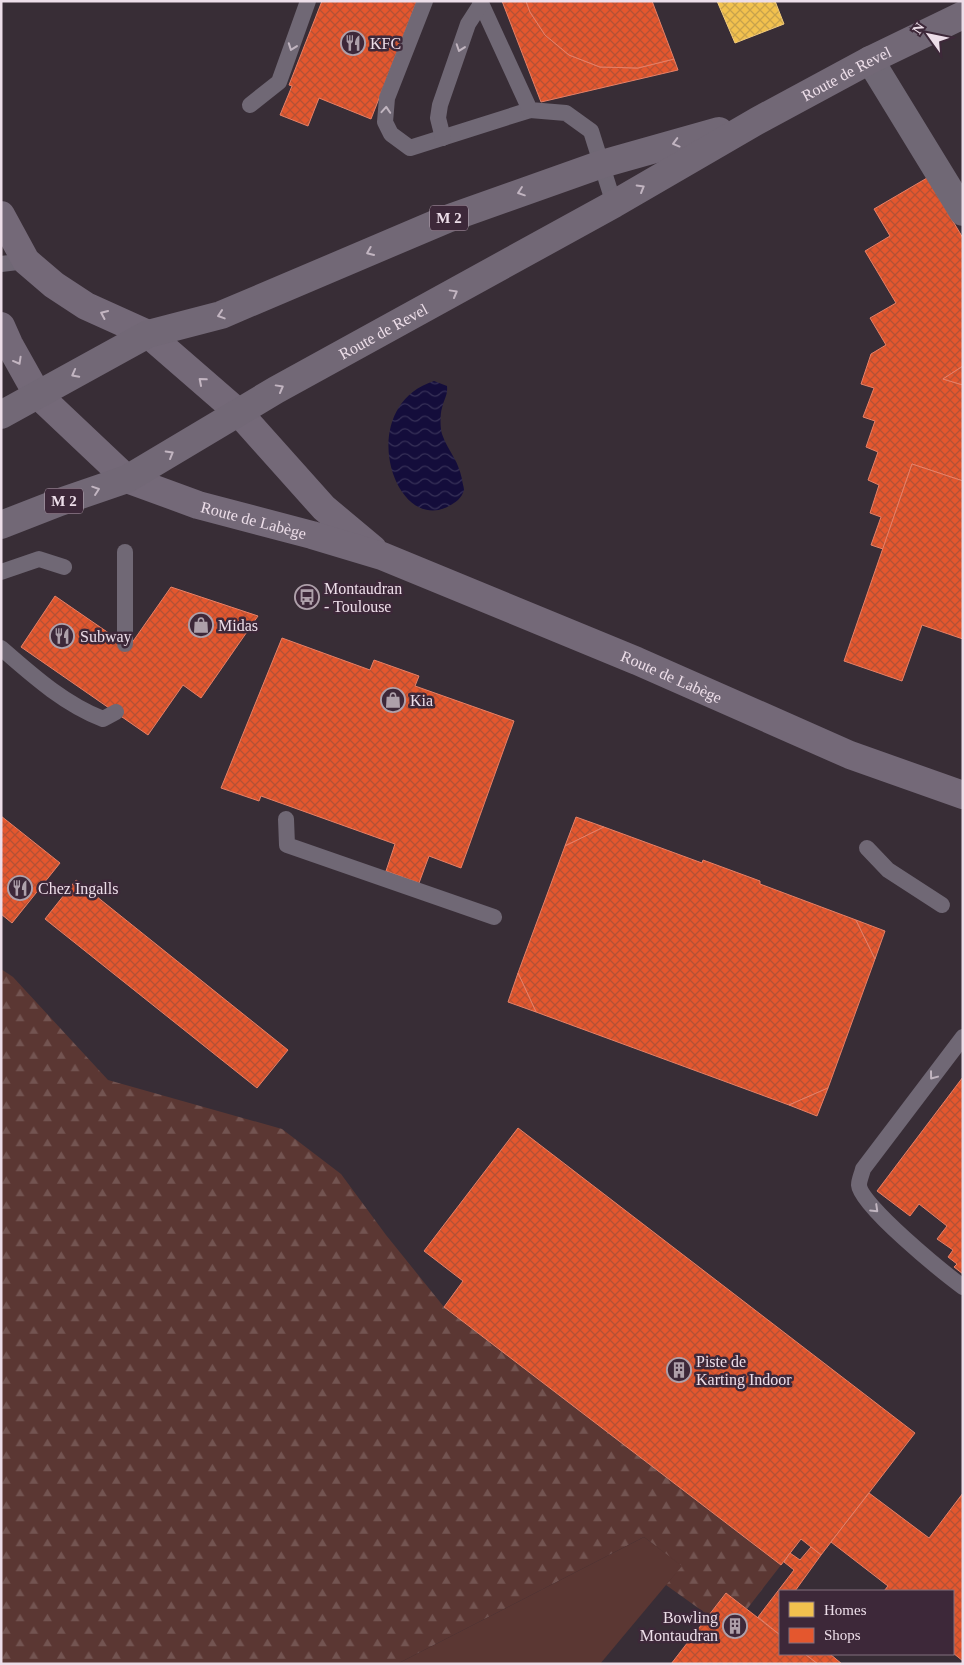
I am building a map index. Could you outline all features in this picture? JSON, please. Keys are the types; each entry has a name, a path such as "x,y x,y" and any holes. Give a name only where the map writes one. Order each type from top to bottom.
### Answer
{"main road":[{"name":"Route de Revel","path":"1,525 60,502 128,479 276,390 614,204 757,121 956,11"},
{"name":"Route de Revel","path":"1,415 148,334 221,316 447,219 602,164 757,121"},
{"name":"Route de Labège","path":"1,215 14,262 86,306 148,334 239,413 324,508 382,556"},
{"path":"1,326 37,394 128,479"},
{"name":"Route de Labège","path":"128,479 198,505 312,535 382,556 637,661 850,755 963,795"}],"street":[{"path":"870,60 963,212"}],"lane":[{"path":"250,105 279,82 308,1"},
{"path":"425,1 386,98 385,122 391,134 410,148 530,110 566,113 591,131 614,204"},
{"path":"443,138 438,118 440,105 468,24 481,3"},
{"path":"481,3 530,110"},
{"path":"125,552 125,644"},
{"path":"1,572 39,560 64,567"},
{"path":"1,648 30,674 84,712 103,719 116,712"},
{"path":"286,819 287,845 494,918"},
{"path":"867,848 888,870 942,906"},
{"path":"963,1037 863,1169 859,1185 868,1202 936,1267 963,1287"}],"green space":[{"path":"1,969 13,977 108,1080 282,1129 341,1174 386,1235 444,1307 781,1565 747,1609 726,1593 708,1615 666,1585 681,1566 644,1537 397,1664 1,1664"},
{"path":"644,1537 682,1566 600,1664 397,1664"}],"water":[{"path":"434,381 447,386 441,414 441,431 458,466 464,490 460,498 451,505 429,510 412,503 399,486 390,464 389,440 394,416 409,395"}],"building: Homes":[{"path":"717,1 775,1 784,24 735,43"}],"building: Shops":[{"name":"KFC","path":"322,1 417,1 371,119 319,98 308,126 280,115 292,86 289,85"},
{"path":"502,1 526,1 530,12 545,35 569,55 600,67 638,68 674,59 678,70 541,102"},
{"path":"526,1 652,1 674,59 638,68 600,67 569,55 545,35 530,12"},
{"path":"927,178 963,238 963,366 943,379 963,385 963,481 912,464 883,549 871,545 881,517 870,513 879,485 868,480 878,452 866,447 875,421 863,417 874,388 861,384 871,354 886,345 870,318 896,303 865,251 890,236 874,209"},
{"path":"963,366 963,385 943,379"},
{"path":"912,464 963,481 963,639 922,625 902,681 844,661"},
{"path":"171,587 258,616 201,698 183,685 148,735 21,647 55,596 129,647"},
{"path":"282,638 370,670 374,660 419,676 415,686 514,721 461,868 429,856 419,883 386,871 395,844 261,796 259,801 221,788"},
{"name":"Chez Ingalls","path":"1,816 60,863 12,923 1,914"},
{"path":"576,817 604,827 565,846"},
{"path":"604,827 702,863 703,860 760,881 760,884 856,920 875,959 828,1088 789,1105 536,1012 518,973 565,846"},
{"path":"76,880 288,1050 257,1088 45,919"},
{"path":"856,920 885,931 875,959"},
{"path":"518,973 536,1012 508,1002"},
{"path":"963,1077 963,1274 954,1267 957,1264 948,1257 953,1250 937,1239 947,1226 919,1204 910,1216 877,1191"},
{"path":"828,1088 817,1116 789,1105"},
{"name":"Piste de Karting Indoor","path":"518,1128 915,1433 821,1555 801,1539 781,1565 444,1307 463,1281 424,1251"},
{"path":"869,1493 929,1538 963,1493 963,1661 954,1654 954,1590 885,1590 888,1586 831,1542"},
{"path":"811,1547 821,1555 796,1590 779,1590 779,1634 758,1617 794,1570 784,1562 790,1553 800,1560"},
{"name":"Bowling Montaudran","path":"726,1593 779,1634 779,1655 806,1655 818,1664 671,1664"},
{"path":"806,1655 831,1655 842,1664 818,1664"}],"place":[{"name":"KFC","path":"353,43"},
{"name":"Montaudran - Toulouse","path":"307,597"},
{"name":"Midas","path":"201,625"},
{"name":"Subway","path":"62,636"},
{"name":"Kia","path":"393,700"},
{"name":"Chez Ingalls","path":"20,888"},
{"name":"Piste de Karting Indoor","path":"679,1370"},
{"name":"Bowling Montaudran","path":"735,1626"}]}
